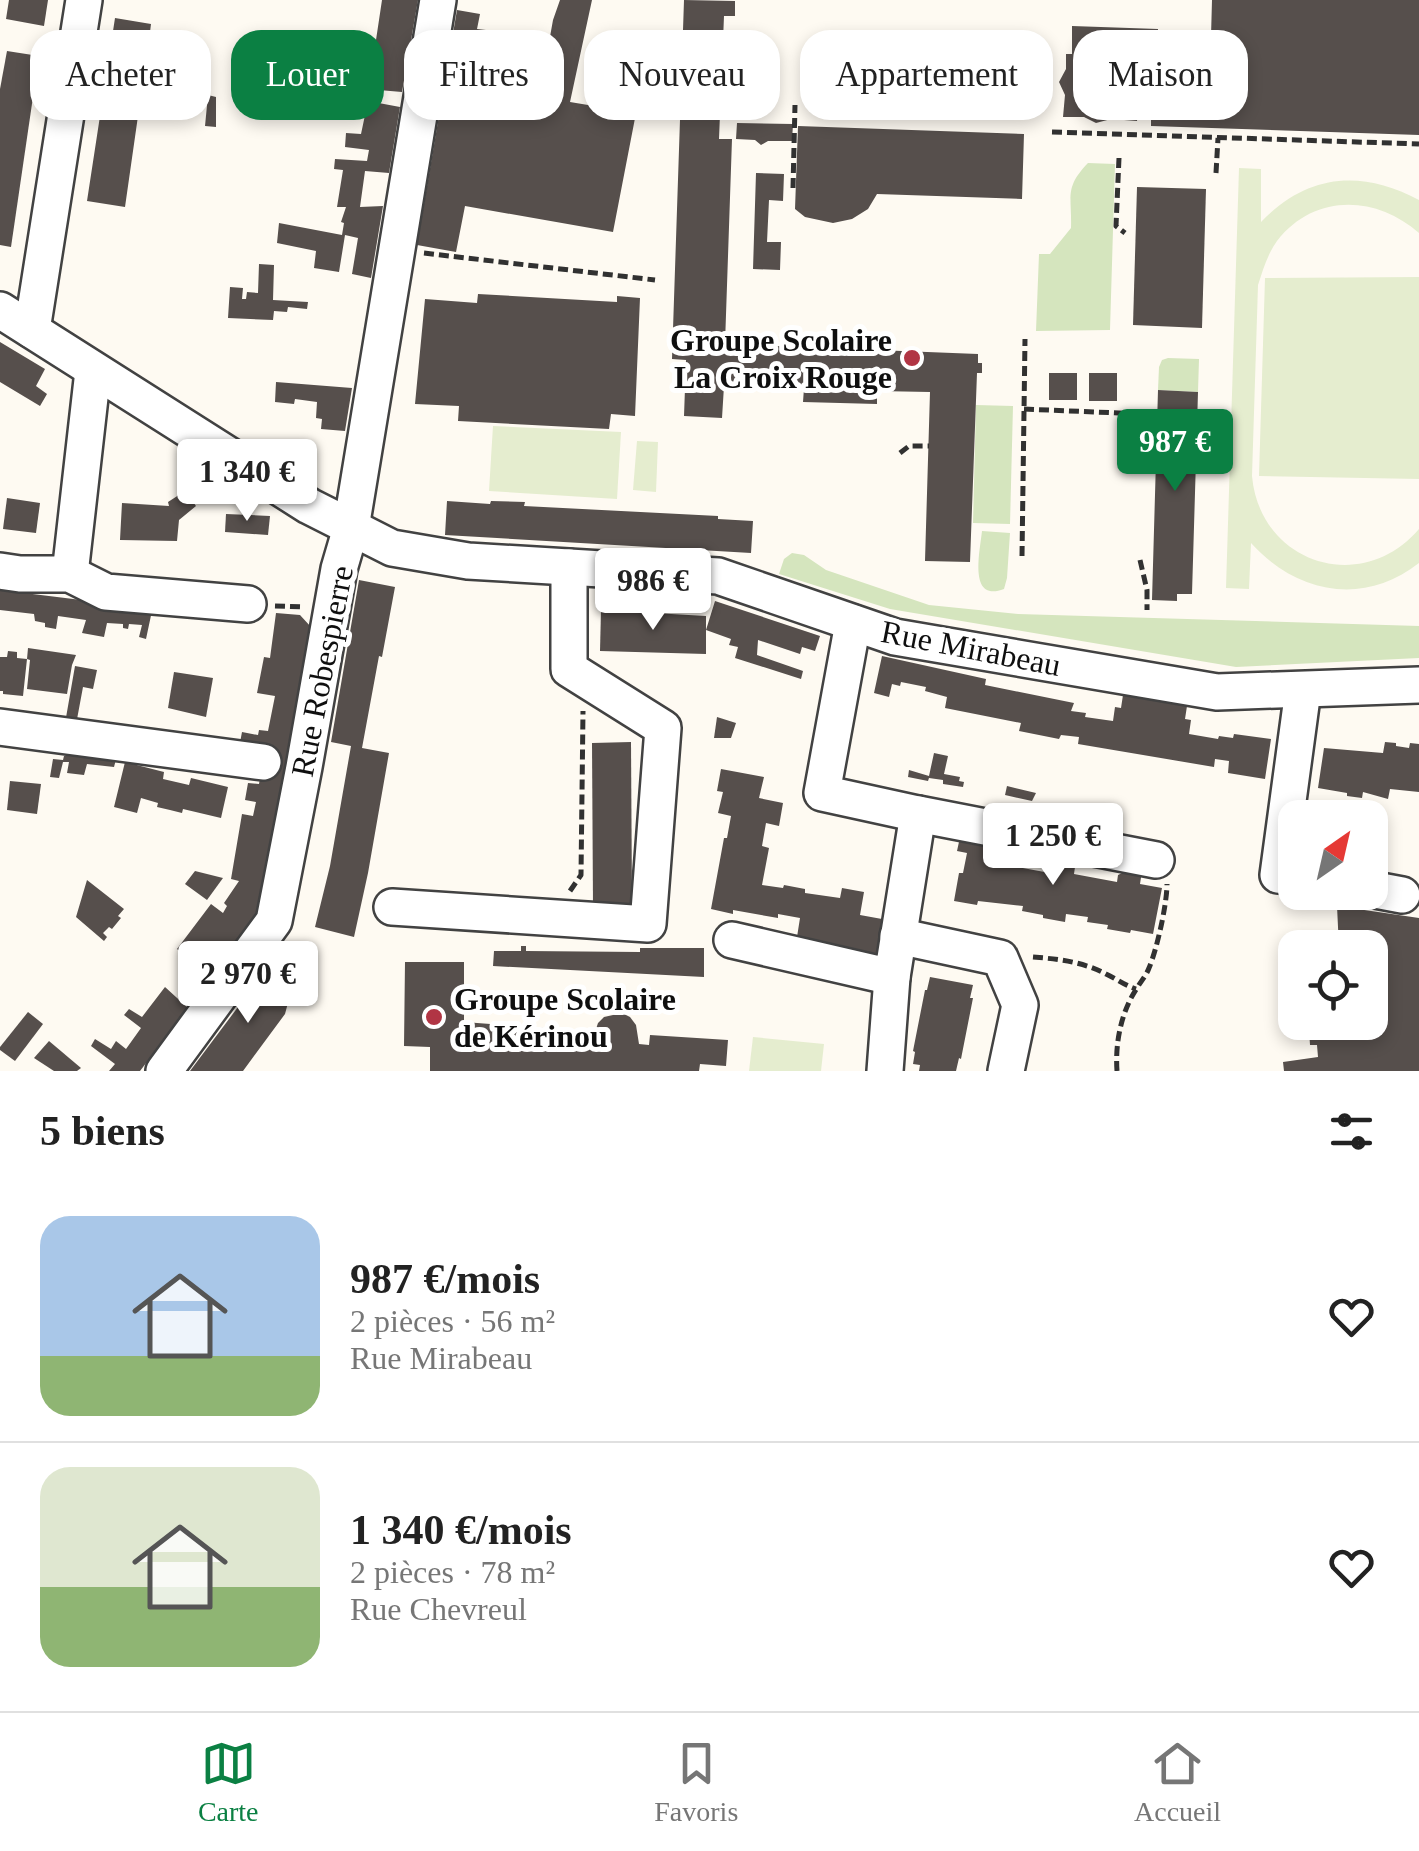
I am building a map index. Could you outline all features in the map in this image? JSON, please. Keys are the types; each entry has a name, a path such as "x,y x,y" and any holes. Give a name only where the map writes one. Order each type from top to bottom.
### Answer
{"street":[{"path":"32,330 84,0"},
{"name":"Rue Robespierre","path":"164,1071 274,921 285,765 332,609 351,528 438,0"},
{"name":"Rue Mirabeau","path":"0,310 309,506 392,548 468,560 718,576 896,637 1217,692 1419,685"},
{"path":"70,574 94,371"},
{"path":"392,907 648,924 664,728 569,670 569,567"},
{"path":"0,571 70,574 106,592 248,604"},
{"path":"853,623 822,793 1156,860"},
{"path":"1289,800 1304,690"},
{"path":"0,727 285,765"},
{"path":"886,1071 892,978 918,814"},
{"path":"898,936 1000,958 1020,1005 1006,1071"},
{"path":"732,940 892,978"}],"path":[{"path":"792,188 795,105"},
{"path":"1052,132 1419,144"},
{"path":"1216,173 1218,138"},
{"path":"1119,158 1116,226 1124,233"},
{"path":"424,253 655,280"},
{"path":"1022,556 1024,339"},
{"path":"1024,409 1143,414"},
{"path":"900,453 909,446 929,446"},
{"path":"1140,560 1147,610"},
{"path":"248,604 332,609"},
{"path":"550,917 581,875 583,678"},
{"path":"1117,1071 1117,1042 1125,1014 1152,962 1168,890 1166,871 1156,860"},
{"path":"1000,958 1048,958 1082,964 1136,989"}],"green space":[{"path":"1088,163 1115,164 1110,330 1036,331 1039,254 1050,254 1071,228 1072,186"},
{"path":"1239,168 1261,169 1261,222 1297,194 1335,181 1376,184 1419,200 1419,233 1384,211 1365,206 1327,207 1309,214 1277,241 1258,285 1252,476 1259,506 1273,531 1293,549 1317,561 1343,565 1370,561 1396,550 1419,529 1419,563 1398,577 1353,589 1309,583 1269,560 1251,543 1249,589 1226,588"},
{"path":"1419,277 1419,479 1259,476 1265,278"},
{"path":"1168,358 1199,359 1198,392 1158,390 1159,367"},
{"path":"976,405 1013,406 1010,524 973,523"},
{"path":"493,426 621,432 617,499 489,491"},
{"path":"637,441 658,442 656,492 633,490"},
{"path":"982,531 1010,533 1004,589 985,589 981,582"},
{"path":"792,553 804,555 826,570 929,605 1018,614 1419,626 1419,658 1236,667 890,609 779,574 784,559"},
{"path":"753,1037 824,1044 821,1071 749,1071"}],"building":[{"path":"9,0 48,0 44,26 6,19"},
{"path":"382,0 418,0 413,30 404,30 402,92 384,90 384,30 378,30"},
{"path":"560,0 592,0 570,102 584,104 584,120 635,120 613,232 465,206 456,252 417,245 438,120 564,120 564,30 551,30"},
{"path":"684,0 735,1 735,16 724,16 723,30 683,30"},
{"path":"1212,0 1419,0 1419,135 1151,126 1151,120 1248,120 1248,30 1211,30"},
{"path":"457,10 480,14 477,29 486,30 454,30"},
{"path":"115,18 151,24 150,30 113,30"},
{"path":"1072,26 1158,29 1073,30 1073,117 1063,117 1065,95 1059,82 1066,69 1066,54 1072,54"},
{"path":"7,51 30,55 30,117 11,247 0,245 0,89"},
{"path":"211,96 216,97 216,127 205,126 206,120 211,120"},
{"path":"384,104 400,107 389,173 365,171 360,207 383,206 371,278 352,274 358,238 345,235 339,272 314,268 316,251 277,243 279,223 342,235 346,207 337,207 343,170 334,169 335,159 367,161 369,150 345,147 346,133 361,134 364,120 384,120"},
{"path":"99,120 137,120 125,207 87,201"},
{"path":"680,120 720,120 719,139 732,139 725,344 978,354 982,373 977,373 970,562 925,561 930,392 877,391 877,404 803,402 804,388 724,386 722,418 684,416 686,360 672,359"},
{"path":"737,123 793,124 792,141 768,141 761,145 755,140 736,139"},
{"path":"798,126 1024,134 1022,199 877,194 868,209 852,219 833,223 805,217 795,209"},
{"path":"756,173 784,174 783,201 769,200 767,242 781,242 780,270 753,269"},
{"path":"1137,187 1206,189 1202,328 1133,325"},
{"path":"259,264 274,265 273,300 308,302 307,309 288,307 287,312 274,311 273,320 228,318 230,287 243,288 242,299 246,299 247,292 258,293"},
{"path":"478,294 617,302 617,296 640,298 635,416 611,414 609,429 458,421 459,406 415,404 425,299 477,303"},
{"path":"0,342 45,369 36,386 47,394 40,406 0,382"},
{"path":"1049,373 1077,373 1077,400 1049,400"},
{"path":"1089,373 1117,373 1117,401 1089,401"},
{"path":"276,382 352,388 345,431 321,429 322,419 316,418 317,402 275,402"},
{"path":"1158,390 1198,392 1192,594 1177,594 1177,601 1152,600"},
{"path":"185,491 196,506 179,520 177,541 120,540 122,503 169,506 168,502"},
{"path":"7,498 40,503 36,533 3,529"},
{"path":"447,501 525,502 524,506 753,521 751,553 445,535"},
{"path":"226,514 270,516 268,535 225,532"},
{"path":"359,580 395,587 362,748 389,753 354,937 315,927 351,746 331,742"},
{"path":"0,590 153,606 146,639 139,637 142,625 129,624 128,629 123,624 107,623 104,637 82,633 86,620 58,616 56,629 45,627 45,623 35,621 34,614 0,610"},
{"path":"715,601 820,636 815,651 802,647 800,654 758,640 757,655 803,671 801,679 735,658 738,647 729,645 731,639 706,630"},
{"path":"601,610 706,616 706,654 600,651"},
{"path":"276,613 300,615 311,627 265,887 258,916 204,987 179,966 186,956 177,949 211,904 223,913 227,906 224,903 239,881 231,879 242,814 253,816 256,802 245,800 248,783 259,784 265,749 238,753 242,732 258,735 259,730 268,731 275,696 257,693 264,657 270,658"},
{"path":"28,648 76,655 67,694 27,689"},
{"path":"8,651 27,659 23,696 0,691 0,657 7,657"},
{"path":"882,656 986,679 985,685 1074,703 1071,711 1086,713 1085,717 1113,721 1115,707 1121,708 1123,695 1187,706 1189,734 1218,739 1233,738 1234,734 1271,739 1265,779 1228,773 1229,761 1215,759 1214,767 1078,744 1079,737 1061,735 1059,739 1019,731 1021,723 945,708 947,697 925,691 926,687 901,682 900,686 892,684 889,697 874,693"},
{"path":"75,666 97,670 93,689 83,687 75,730 64,729"},
{"path":"174,672 213,678 206,717 168,708"},
{"path":"717,717 736,723 731,738 714,738"},
{"path":"72,742 119,748 114,767 87,764 84,775 67,773 69,762 63,762 59,778 50,777 53,759 70,756"},
{"path":"631,742 632,904 593,904 592,743"},
{"path":"1385,742 1409,748 1410,743 1419,744 1419,792 1390,789 1388,799 1363,792 1362,798 1318,788 1324,748 1383,753"},
{"path":"934,753 948,756 944,774 960,777 963,787 943,784 943,780 908,777 909,770 929,776"},
{"path":"125,762 164,772 163,779 189,785 191,778 228,787 221,818 157,807 158,803 141,798 137,813 114,807"},
{"path":"721,769 764,777 759,798 783,803 779,826 766,823 762,846 769,848 762,885 784,885 805,889 805,893 840,898 842,888 864,892 860,915 882,919 875,962 829,953 832,944 797,937 800,918 711,909 731,816 718,813 723,792 717,791"},
{"path":"10,781 41,784 37,814 7,810"},
{"path":"1007,786 1036,793 1032,801 1005,795"},
{"path":"962,828 1011,838 1006,865 1050,873 1053,854 1065,856 1075,867 1074,874 1117,882 1118,875 1130,869 1142,871 1140,884 1162,888 1153,934 1107,929 1108,925 1087,922 1088,917 1066,914 1065,922 1043,918 1022,911 1023,906 954,901 967,853 957,851"},
{"path":"195,871 223,878 207,900 185,884"},
{"path":"87,880 124,909 112,929 109,927 103,933 107,937 104,941 76,917"},
{"path":"1337,910 1419,918 1419,1071 1284,1071 1283,1062 1318,1057 1317,1045 1310,1045 1310,1040 1388,1040 1388,930 1338,930"},
{"path":"521,946 526,946 526,951 704,948 704,977 493,966 494,951 521,951"},
{"name":"Groupe Scolaire de Kérinou","path":"405,962 464,962 464,1022 595,1032 604,1017 622,1013 636,1025 639,1044 649,1045 650,1035 728,1040 726,1066 700,1064 699,1071 430,1071 430,1047 404,1046"},
{"path":"271,963 290,977 277,994 289,999 285,1014 243,1071 190,1071"},
{"path":"930,977 973,985 956,1071 919,1071 920,1065 913,1064"},
{"path":"165,987 188,1008 140,1071 109,1071 115,1064 91,1046 95,1039 111,1049 116,1041 126,1049 141,1028 124,1015 129,1009 142,1017"},
{"path":"28,1012 43,1024 15,1061 0,1047"},
{"path":"49,1041 81,1068 54,1071 34,1058"}],"place":[{"name":"Groupe Scolaire La Croix Rouge","path":"912,358"},
{"name":"Groupe Scolaire de Kérinou","path":"434,1017"}]}
